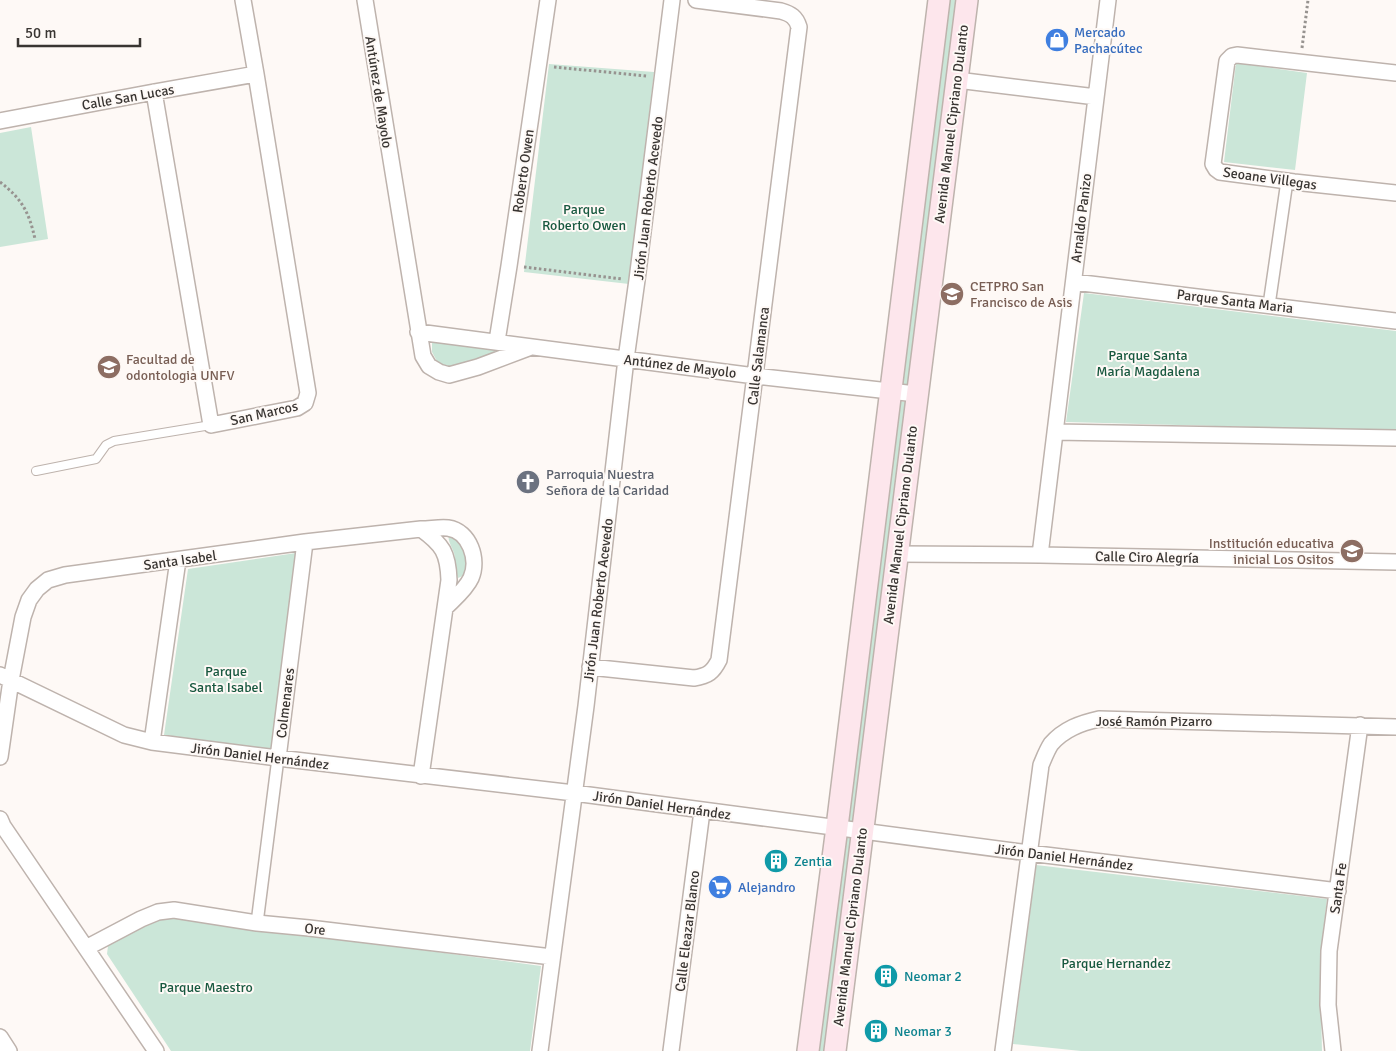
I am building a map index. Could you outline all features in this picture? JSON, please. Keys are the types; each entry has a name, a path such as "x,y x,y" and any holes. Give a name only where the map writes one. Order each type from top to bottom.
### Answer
{"main road":[{"name":"Avenida Manuel Cipriano Dulanto","path":"808,1051 939,0"},
{"name":"Avenida Manuel Cipriano Dulanto","path":"835,1051 916,394 967,0"}],"street":[{"name":"San Marcos","path":"154,92 211,425 297,408 305,404 308,393 243,0"},
{"name":"Antúnez de Mayolo","path":"365,0 423,356 429,366 439,372 450,375 478,367 532,346"},
{"name":"Roberto Owen","path":"497,341 548,0"},
{"name":"Jirón Juan Roberto Acevedo","path":"540,1051 586,706 626,359 672,0"},
{"name":"Calle Salamanca","path":"590,668 694,678 706,676 714,670 719,660 799,27 798,21 792,15 781,11 696,0"},
{"name":"Arnaldo Panizo","path":"1040,555 1108,0"},
{"name":"Seoane Villegas","path":"1396,73 1300,61 1232,56 1227,61 1213,164 1220,172 1396,193"},
{"name":"Calle San Lucas","path":"0,121 256,74"},
{"path":"957,80 1096,97"},
{"path":"1269,305 1286,181"},
{"name":"Parque Santa Maria","path":"1074,282 1396,321"},
{"name":"Antúnez de Mayolo","path":"418,332 755,376 916,394"},
{"path":"1055,432 1396,438"},
{"name":"Santa Isabel","path":"6,678 29,600 37,589 48,580 65,576 305,542 421,529 449,528 460,532 468,541 473,553 474,567 471,577 463,590 446,607"},
{"path":"421,529 435,539 444,550 449,580 422,776"},
{"name":"Colmenares","path":"256,923 305,542"},
{"name":"Calle Ciro Alegría","path":"897,554 1396,562"},
{"path":"152,742 178,560"},
{"path":"0,757 6,678"},
{"name":"Jirón Daniel Hernández","path":"6,678 124,735 152,742 1338,891"},
{"name":"José Ramón Pizarro","path":"1003,1051 1041,765 1050,745 1064,732 1079,724 1099,719 1396,727"},
{"name":"Santa Fe","path":"1333,1051 1328,1005 1329,951 1360,725"},
{"name":"Calle Eleazar Blanco","path":"671,1051 702,811"},
{"path":"0,819 86,948 150,1049"},
{"name":"Ore","path":"86,948 141,919 158,912 174,910 256,923 552,957"},
{"path":"0,1037 9,1051"}],"lane":[{"path":"36,471 96,460 106,445 114,441 211,425"}],"path":[{"path":"1300,61 1308,0"},
{"path":"538,66 662,78"},
{"path":"0,182 13,192 25,209 35,239"},
{"path":"509,266 637,280"}],"green space":[{"path":"946,0 960,0 912,383 906,386 900,384"},
{"path":"1236,63 1307,73 1295,170 1224,162"},
{"name":"Parque Roberto Owen","path":"549,64 654,72 629,284 524,272"},
{"path":"31,127 48,239 0,247 0,133"},
{"name":"Parque Santa María Magdalena","path":"1084,293 1396,331 1396,431 1066,422"},
{"path":"432,337 506,351 457,369 439,365 432,352"},
{"path":"896,402 905,402 908,406 854,823 846,822"},
{"path":"449,533 458,534 469,556 467,569 458,578 454,553 449,539"},
{"name":"Parque Santa Isabel","path":"296,553 271,749 164,735 188,569"},
{"path":"844,838 851,838 854,843 827,1051 814,1051"},
{"name":"Parque Hernandez","path":"1036,865 1327,899 1321,950 1322,1051 1081,1051 1013,1044"},
{"name":"Parque Maestro","path":"176,917 541,966 530,1051 171,1051 107,954 108,946 142,925 158,919"}],"place":[{"name":"Mercado Pachacútec","path":"1057,40"},
{"name":"CETPRO San Francisco de Asis","path":"952,294"},
{"name":"Facultad de odontologia UNFV","path":"109,367"},
{"name":"Parroquia Nuestra Señora de la Caridad","path":"528,482"},
{"name":"Institución educativa inicial Los Ositos","path":"1352,551"},
{"name":"Zentia","path":"776,861"},
{"name":"Alejandro","path":"720,887"},
{"name":"Neomar 2","path":"886,976"},
{"name":"Neomar 3","path":"876,1031"}]}
